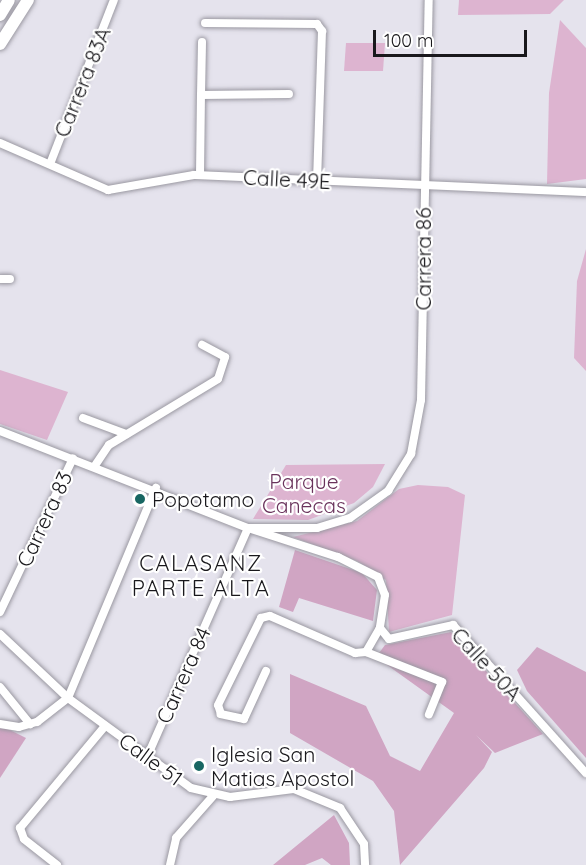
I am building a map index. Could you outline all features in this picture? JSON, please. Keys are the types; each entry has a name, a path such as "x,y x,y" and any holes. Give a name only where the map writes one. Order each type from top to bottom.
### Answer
{"street":[{"path":"0,15 9,0"},
{"path":"0,44 28,0"},
{"name":"Carrera 83A","path":"50,164 114,0"},
{"name":"Carrera 86","path":"248,528 317,528 350,519 374,504 401,474 418,431 429,0"},
{"path":"205,23 317,24 322,31 317,180"},
{"path":"200,175 202,42"},
{"path":"201,95 289,94"},
{"name":"Calle 49E","path":"0,143 108,190 200,175 424,187 586,192"},
{"path":"0,279 10,279"},
{"path":"94,467 109,446 218,379 225,357 202,345"},
{"path":"83,417 126,434"},
{"path":"0,430 94,467 156,488 248,528 338,557 378,577 385,595 380,628 366,652"},
{"name":"Carrera 83","path":"0,612 73,458"},
{"path":"0,724 30,724 68,698 156,488"},
{"name":"Carrera 84","path":"147,757 248,528"},
{"path":"266,671 244,719 221,714 218,705 265,616 355,653 366,652 442,682 429,714"},
{"name":"Calle 50A","path":"380,628 395,640 433,625 453,625 586,773"},
{"name":"Calle 51","path":"0,634 68,698 191,788 213,796 304,790 340,808 364,844 365,865"},
{"path":"0,687 30,724"},
{"path":"57,865 24,839 20,828 105,726"},
{"path":"170,865 176,838 213,796"}],"green space":[{"path":"459,0 564,0 550,14 458,15"},
{"path":"560,20 586,48 586,179 547,184 549,93"},
{"path":"346,43 385,43 383,71 344,71"},
{"path":"586,249 586,371 574,358 577,281"},
{"path":"0,370 68,392 47,440 0,424"},
{"name":"Parque Canecas","path":"385,464 373,487 354,503 308,520 253,519 286,465"},
{"path":"418,485 448,487 465,495 452,615 389,632 386,580 357,561 293,537 357,521 399,489"}],"shaded area":[{"path":"295,550 362,573 377,590 373,621 299,598 293,612 279,607"},
{"path":"451,632 543,734 495,753 476,735 492,752 484,768 400,865 394,811 373,781 290,733 290,674 366,706 390,756 420,771 454,713 376,657 385,645"},
{"path":"537,647 586,672 586,758 527,691 517,670"},
{"path":"0,725 26,738 0,778"},
{"path":"334,815 349,843 350,865 331,865 322,858 305,865 273,865"}],"place":[{"name":"Popotamo","path":"140,499"},
{"name":"Iglesia San Matias Apostol","path":"199,766"}],"district":[{"name":"CALASANZ PARTE ALTA","path":"201,576"}]}
